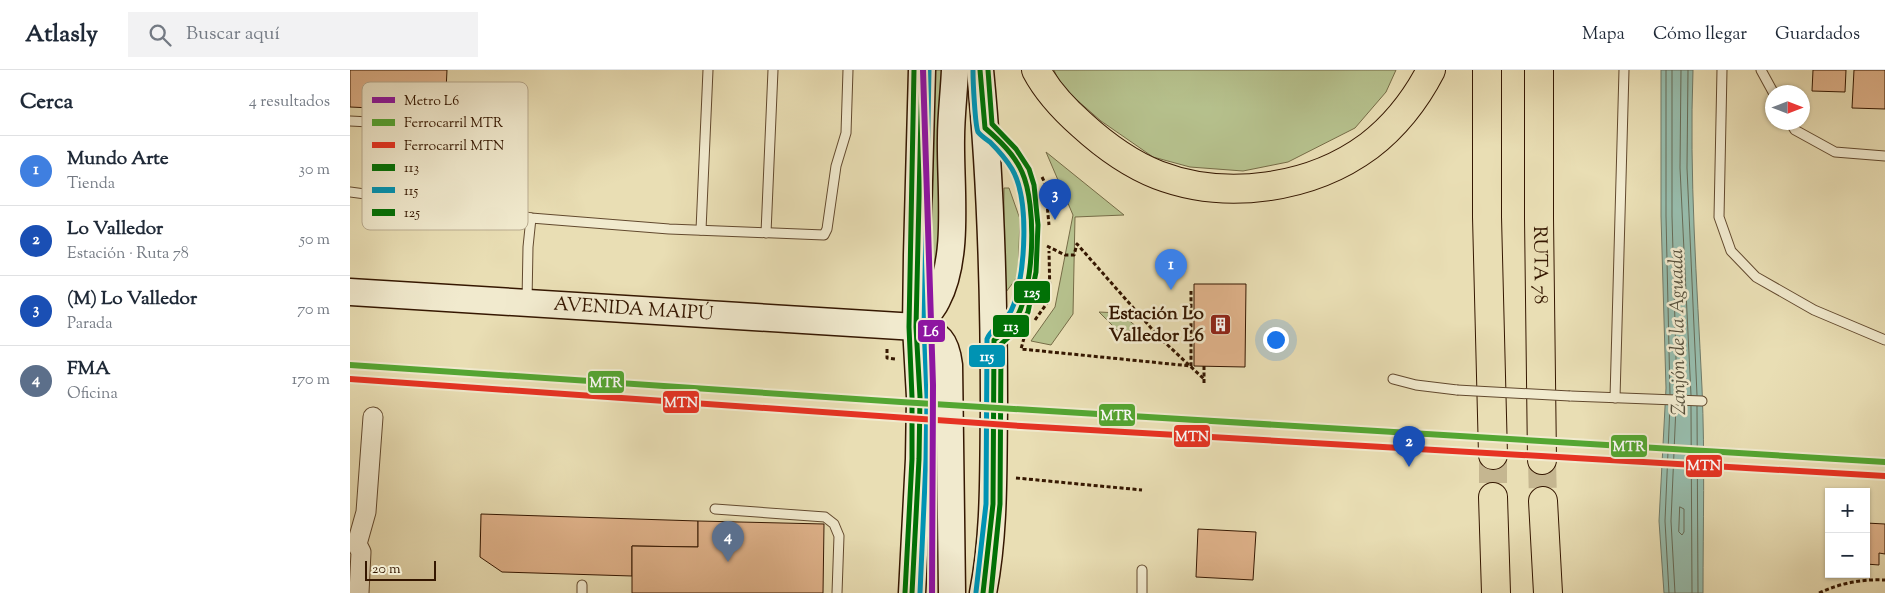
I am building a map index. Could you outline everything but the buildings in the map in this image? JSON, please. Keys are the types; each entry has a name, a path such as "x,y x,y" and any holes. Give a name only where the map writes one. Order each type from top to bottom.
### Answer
{"highway":[{"path":"1036,70 1070,114 1103,144 1125,159 1158,175 1204,186 1228,188 1267,186 1308,177 1350,158 1386,132 1414,98 1431,70"},
{"path":"1487,70 1492,455"},
{"name":"RUTA 78","path":"1539,70 1542,460"},
{"path":"1493,497 1496,593"},
{"path":"1543,501 1548,593"}],"main road":[{"path":"912,593 920,459 920,397 916,327 922,70"},
{"path":"916,327 931,311 938,299 950,255 952,198 951,137 955,70"},
{"path":"980,70 985,128 994,340 993,504 983,593"},
{"name":"AVENIDA MAIPÚ","path":"350,292 916,327"},
{"path":"916,327 930,331 938,336 945,347 949,365 952,593"}],"street":[{"path":"359,593 361,552 354,542 366,512 373,417"}],"lane":[{"path":"701,230 708,70"},
{"path":"766,233 773,70"},
{"path":"528,217 668,229 824,235 827,229 836,166 846,133 848,70"},
{"path":"1615,398 1624,70"},
{"path":"1722,70 1719,217 1731,251 1756,277 1814,310 1885,340"},
{"path":"1761,70 1769,85"},
{"path":"985,128 1002,142 1022,173 1029,197 1031,234 1028,290 1015,322 994,340"},
{"path":"1795,130 1835,152 1885,156"},
{"path":"527,303 528,247 531,218"},
{"path":"1393,379 1416,385 1457,390 1702,401"},
{"path":"715,509 825,517 834,524 839,536 837,593"},
{"path":"1142,570 1142,593"}],"path":[{"path":"1042,176 1045,183 1049,215 1049,235"},
{"path":"1031,326 1050,299 1049,241"},
{"path":"1042,244 1065,255 1074,255 1077,244 1160,337 1204,379"},
{"path":"1190,366 1191,292"},
{"path":"1027,334 1022,340 1021,349 1190,366"},
{"path":"1204,366 1204,385"},
{"path":"993,476 1142,490"},
{"path":"1819,593 1849,582 1885,580"}],"green space":[{"path":"933,70 948,70 937,283 929,283"},
{"path":"1054,70 1396,70 1386,92 1355,128 1288,162 1243,171 1190,167 1153,157 1101,121 1061,86"},
{"path":"1046,152 1124,215 1075,217 1073,314 1051,345 1031,341 1055,307 1073,215"},
{"path":"1004,188 1009,188 1020,219 1018,276 1003,296"},
{"path":"1099,312 1120,313 1143,332 1117,330"}],"water":[{"name":"Zanjón de la Aguada","path":"1661,70 1693,70 1693,189 1703,439 1703,593 1664,593 1659,521 1666,388 1661,216"}],"tunnel":[{"path":"1493,455 1493,497"},
{"path":"1542,460 1543,501"}],"metro line":[{"name":"L6","path":"923,70 933,385 932,593"}],"rail line":[{"name":"MTR","path":"350,365 901,402 1885,462"},
{"name":"MTN","path":"350,379 1021,426 1885,476"}],"transit line":[{"name":"125","path":"905,593 912,459 909,327 914,70"},
{"name":"113","path":"912,593 919,459 920,397 916,327 922,70"},
{"name":"115","path":"920,593 926,459 927,397 924,327 929,70"},
{"name":"113","path":"980,70 985,128 1001,142 1019,165 1027,187 1032,226 1030,270 1021,308 1012,325 994,340 993,504 983,593"},
{"name":"125","path":"988,70 992,124 1016,149 1029,169 1034,185 1038,225 1036,272 1028,312 1018,329 1001,344 1000,504 991,593"},
{"name":"115","path":"973,71 978,132 1005,158 1018,182 1024,235 1021,273 1014,304 1008,316 992,331 987,339 986,504 976,592"}],"place":[{"name":"(M) Lo Valledor","path":"1055,220"},
{"name":"Mundo Arte","path":"1171,290"},
{"name":"Estación Lo Valledor L6","path":"1220,325"},
{"name":"Lo Valledor","path":"1409,467"},
{"name":"FMA","path":"728,562"}]}
